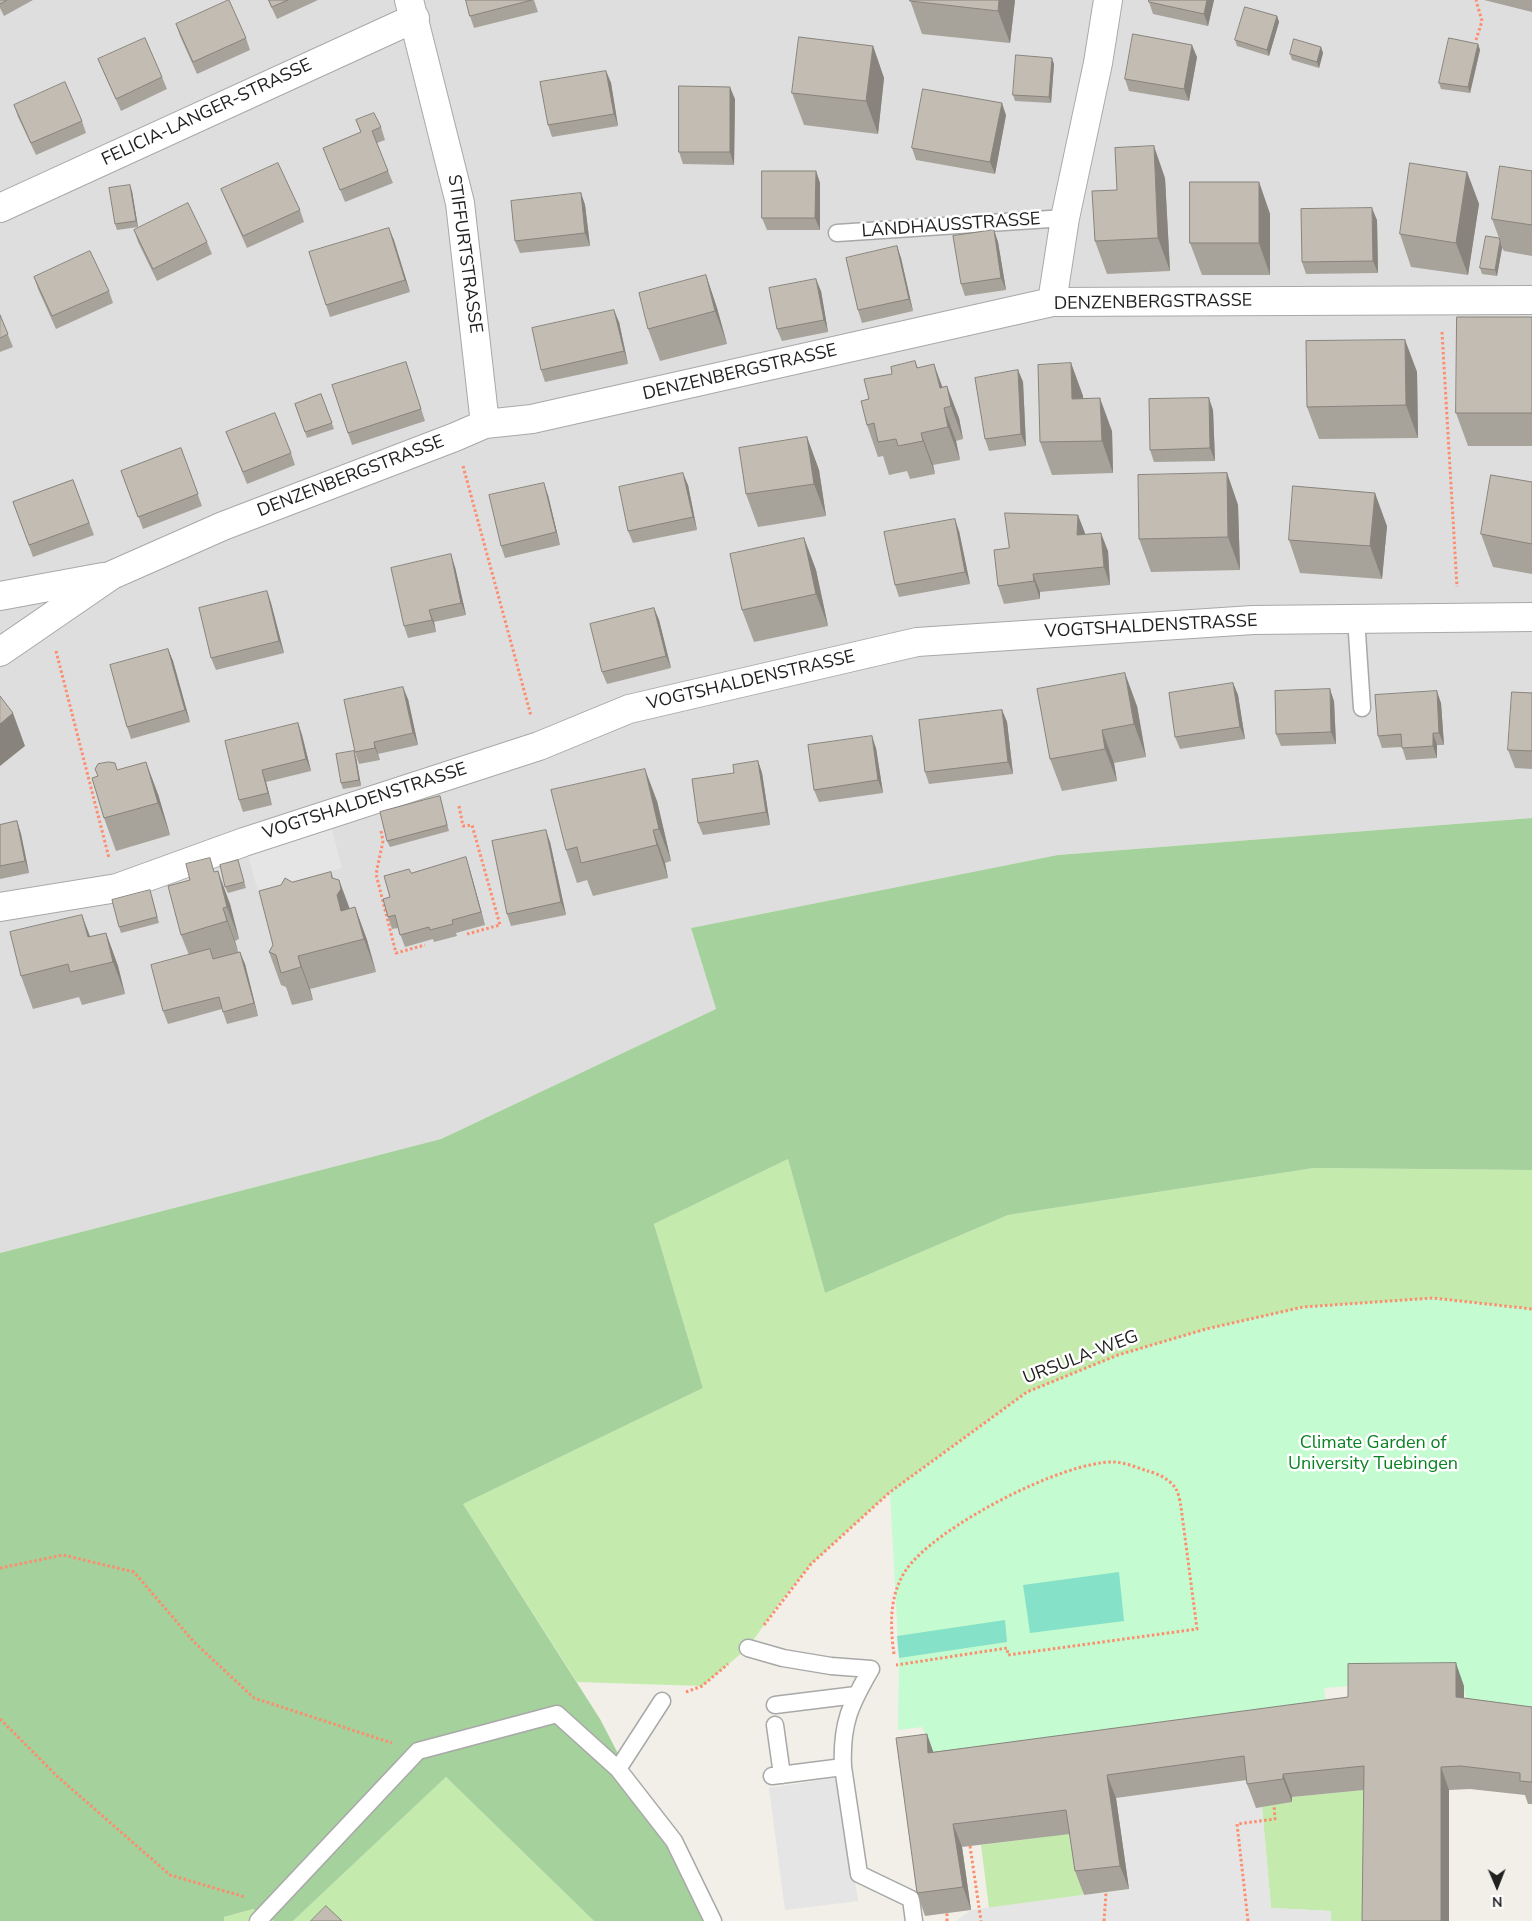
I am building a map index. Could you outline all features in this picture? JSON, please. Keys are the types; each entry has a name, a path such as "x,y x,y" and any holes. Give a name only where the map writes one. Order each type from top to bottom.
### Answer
{"street":[{"name":"LANDHAUSSTRASSE","path":"1052,302 1065,218 1098,63 1108,0"},
{"name":"FELICIA-LANGER-STRASSE","path":"0,208 412,9"},
{"name":"STIFFURTSTRASSE","path":"412,9 460,203 485,424"},
{"name":"DENZENBERGSTRASSE","path":"0,652 112,575 223,526 456,438 485,424 542,417 1052,302 1532,300"},
{"path":"0,596 112,575"},
{"name":"VOGTSHALDENSTRASSE","path":"0,907 117,888 244,842 539,746 629,709 917,642 1253,620 1459,616 1532,617"}],"lane":[{"name":"LANDHAUSSTRASSE","path":"837,233 1065,218"},
{"path":"1356,618 1362,708"},
{"path":"748,1648 783,1658 831,1666 871,1669 846,1717 842,1744 843,1767 859,1874 911,1899 914,1921"},
{"path":"775,1705 856,1695"},
{"path":"618,1769 662,1702"},
{"path":"258,1921 418,1751 557,1714 618,1769 674,1841 713,1921"},
{"path":"775,1725 777,1776 843,1767"}],"path":[{"path":"1476,0 1482,21 1476,40"},
{"path":"1440,301 1459,616"},
{"path":"456,438 539,746"},
{"path":"48,619 109,856"},
{"path":"458,803 463,826 472,824 500,925 467,934"},
{"path":"380,828 383,840 376,874 396,953 424,945"},
{"name":"URSULA-WEG","path":"662,1702 702,1686 748,1648 777,1606 818,1557 890,1492 1027,1392 1118,1355 1206,1329 1303,1307 1432,1298 1532,1309"},
{"path":"871,1669 1007,1648 1008,1655 1197,1629 1181,1507 1176,1488 1158,1474 1133,1466 1115,1462 1094,1464 1058,1473 1006,1498 955,1527 920,1552 906,1570 899,1584 893,1601 890,1630 895,1665"},
{"path":"0,1568 63,1554 134,1572 194,1642 254,1698 418,1751"},
{"path":"0,1719 58,1777 170,1876 273,1905"},
{"path":"1248,1921 1237,1824 1275,1819 1274,1805"},
{"path":"970,1846 982,1921"},
{"path":"1104,1921 1106,1892"},
{"path":"947,1913 947,1921"}],"shaded area":[{"path":"0,0 1532,0 1532,818 1058,855 691,928 716,1009 441,1139 0,1253"},
{"path":"328,814 342,868 258,891 244,842"},
{"path":"841,1777 858,1901 785,1910 769,1788"},
{"path":"1253,1779 1262,1807 1271,1908 1331,1911 1331,1921 956,1921 971,1910 1128,1889 1115,1798"}],"green space":[{"path":"1532,818 1532,1170 1314,1168 1008,1215 825,1293 788,1159 654,1224 703,1388 463,1504 600,1719 705,1921 594,1921 446,1777 293,1921 274,1921 253,1909 224,1917 224,1921 0,1921 0,1253 441,1139 716,1009 691,928 1058,855"},
{"path":"788,1159 825,1293 1008,1215 1314,1168 1532,1170 1532,1309 1433,1298 1027,1392 890,1492 811,1564 777,1606 748,1648 702,1686 577,1682 463,1504 703,1388 654,1224"},
{"name":"Climate Garden of University Tuebingen","path":"1433,1298 1532,1309 1532,1712 1468,1703 1460,1677 1324,1688 1326,1705 935,1757 922,1727 898,1730 899,1658 890,1492 1027,1392 1118,1355 1206,1329 1303,1307"},
{"path":"1119,1572 1124,1621 1030,1633 1023,1585"},
{"path":"1005,1620 1007,1642 899,1658 897,1636"},
{"path":"446,1777 594,1921 293,1921"},
{"path":"1372,1789 1371,1921 1331,1921 1330,1911 1271,1908 1262,1807 1291,1802 1292,1797"},
{"path":"1075,1833 1083,1895 989,1908 981,1845"},
{"path":"253,1909 274,1921 224,1921 224,1917"}],"building":[{"path":"229,0 246,38 193,62 176,24"},
{"path":"269,0 288,0 272,7"},
{"path":"466,0 532,0 470,16"},
{"path":"910,0 999,0 998,11"},
{"path":"1149,0 1207,0 1204,14 1149,2"},
{"path":"1245,7 1277,16 1267,50 1235,40"},
{"path":"1133,34 1192,45 1184,89 1125,79"},
{"path":"799,37 873,46 866,101 792,93"},
{"path":"145,38 162,77 116,99 98,59"},
{"path":"1449,38 1478,44 1468,87 1439,83"},
{"path":"1294,39 1321,47 1317,62 1290,54"},
{"path":"1016,55 1052,58 1049,97 1013,95"},
{"path":"606,71 614,114 548,125 540,82"},
{"path":"65,82 82,121 31,143 14,105"},
{"path":"679,86 730,87 730,152 679,152"},
{"path":"923,89 1002,103 990,162 912,148"},
{"path":"374,113 381,127 372,131 388,171 340,190 323,148 361,132 356,120"},
{"path":"1154,146 1158,238 1095,241 1092,191 1117,190 1115,148"},
{"path":"278,163 300,210 243,236 221,189"},
{"path":"1410,163 1467,172 1456,243 1400,234"},
{"path":"1500,166 1532,171 1532,225 1492,219"},
{"path":"762,171 816,171 815,218 762,218"},
{"path":"1190,182 1259,182 1259,243 1190,243"},
{"path":"130,185 136,221 115,224 109,188"},
{"path":"581,193 585,233 515,241 511,201"},
{"path":"188,203 207,242 153,269 134,230"},
{"path":"1372,208 1373,261 1302,262 1301,209"},
{"path":"389,228 405,280 326,305 309,252"},
{"path":"994,230 1001,278 961,284 953,236"},
{"path":"1486,236 1499,238 1500,241 1495,270 1480,268"},
{"path":"897,246 909,299 858,310 846,258"},
{"path":"90,251 109,291 52,316 34,277"},
{"path":"706,275 715,311 648,329 639,293"},
{"path":"816,279 824,320 777,329 769,288"},
{"path":"614,310 624,351 541,370 532,328"},
{"path":"0,315 8,334 0,338"},
{"path":"1457,317 1532,317 1532,413 1456,413"},
{"path":"1405,340 1406,405 1307,407 1306,341"},
{"path":"915,361 917,368 934,364 940,388 947,386 951,406 944,408 948,427 921,433 923,441 898,446 896,439 878,442 874,423 867,425 861,401 869,399 864,379 892,374 891,367"},
{"path":"406,362 421,409 348,433 332,385"},
{"path":"1071,363 1072,399 1100,398 1102,441 1040,442 1038,365"},
{"path":"1018,370 1021,434 985,439 975,378"},
{"path":"321,394 332,423 305,432 295,404"},
{"path":"1209,398 1210,448 1150,450 1149,399"},
{"path":"275,413 291,453 243,472 226,432"},
{"path":"807,437 814,484 746,494 739,448"},
{"path":"181,448 198,494 138,517 121,471"},
{"path":"683,473 693,517 628,531 619,487"},
{"path":"1227,473 1228,537 1139,539 1138,475"},
{"path":"1491,475 1532,482 1532,544 1481,534"},
{"path":"73,480 89,523 29,545 13,502"},
{"path":"544,483 556,532 501,546 489,495"},
{"path":"1293,486 1375,493 1370,546 1289,540"},
{"path":"1005,513 1078,515 1077,535 1101,533 1104,567 1033,574 1034,581 998,586 994,550 1009,548"},
{"path":"955,519 965,572 895,585 884,532"},
{"path":"804,538 816,594 742,610 730,554"},
{"path":"451,554 461,603 429,610 432,620 404,626 391,568"},
{"path":"267,591 279,641 211,658 199,608"},
{"path":"654,608 666,656 602,672 590,624"},
{"path":"168,649 185,710 127,727 110,665"},
{"path":"1125,673 1134,724 1102,730 1105,749 1050,759 1037,689"},
{"path":"1233,683 1240,727 1175,737 1169,693"},
{"path":"403,687 413,733 374,742 375,748 355,752 344,700"},
{"path":"1330,689 1331,732 1276,734 1275,691"},
{"path":"1437,691 1439,733 1433,733 1433,746 1402,748 1401,734 1378,736 1375,695"},
{"path":"1512,692 1532,693 1532,751 1508,750"},
{"path":"0,696 13,713 0,724"},
{"path":"1002,710 1008,762 925,772 919,720"},
{"path":"298,723 306,759 262,770 268,793 239,800 225,741"},
{"path":"872,736 878,780 814,790 808,745"},
{"path":"354,751 359,780 341,783 336,754"},
{"path":"758,761 766,812 698,823 692,779 734,773 733,765"},
{"path":"146,762 158,803 104,818 92,778 98,776 95,769 98,764 115,763 117,770"},
{"path":"645,769 659,829 653,830 657,845 581,863 577,847 566,850 551,790"},
{"path":"440,796 447,825 387,841 380,812"},
{"path":"17,821 25,861 0,866 0,825"},
{"path":"546,830 561,902 507,914 492,841"},
{"path":"466,857 481,912 452,920 453,924 430,930 429,927 400,935 395,915 388,917 383,899 390,897 384,876 409,869 411,873"},
{"path":"210,858 214,872 218,871 227,907 223,908 227,921 181,935 168,886 190,880 186,864"},
{"path":"238,860 244,882 225,887 220,865"},
{"path":"331,872 332,878 339,880 341,889 337,895 341,911 355,907 364,939 298,956 301,967 281,973 276,955 269,952 273,945 259,891 281,885 285,878 292,882"},
{"path":"150,890 157,917 119,927 112,900"},
{"path":"82,915 88,937 106,933 113,962 70,972 68,964 21,976 10,932"},
{"path":"210,949 213,959 240,952 254,1003 223,1012 219,997 163,1011 151,965"},
{"path":"1456,1663 1456,1697 1532,1707 1532,1782 1520,1781 1520,1773 1461,1766 1441,1767 1441,1921 1362,1921 1364,1766 1283,1774 1283,1779 1247,1784 1244,1756 1107,1775 1120,1866 1075,1871 1066,1810 953,1824 963,1887 917,1893 896,1738 927,1734 928,1753 1348,1697 1348,1664"},
{"path":"326,1906 342,1921 311,1921"}]}
